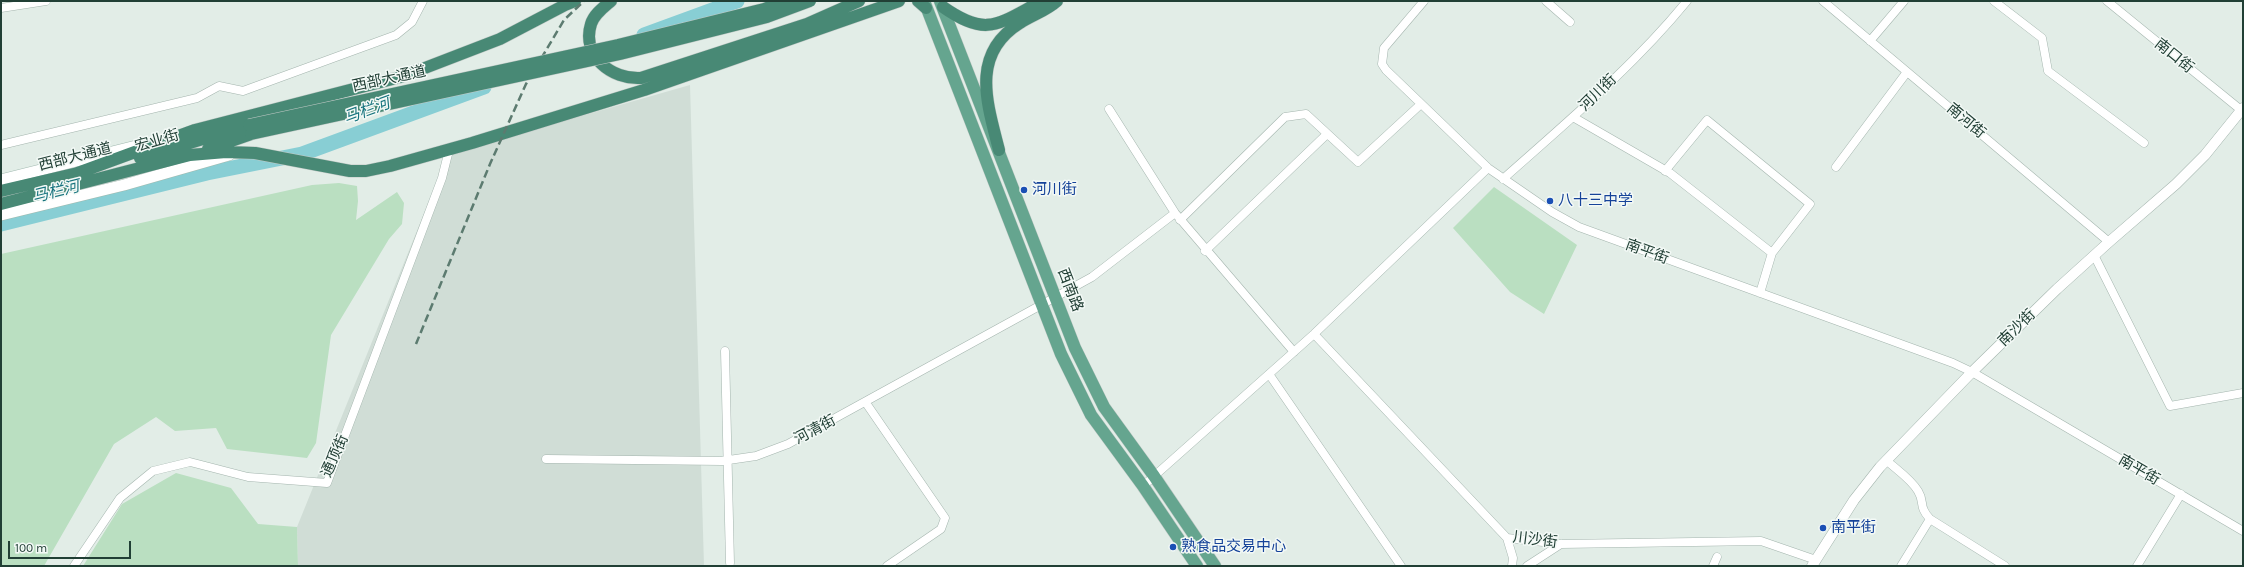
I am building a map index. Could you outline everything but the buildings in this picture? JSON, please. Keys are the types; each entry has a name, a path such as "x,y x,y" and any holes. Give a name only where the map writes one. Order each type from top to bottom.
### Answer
{"highway":[{"path":"75,174 195,130 404,76 500,39 565,4 575,1"},
{"path":"611,1 597,14 591,24 589,37 591,47 599,62 606,69 627,79 641,78 807,24 859,1"},
{"name":"西部大通道","path":"1,191 250,130 618,45 764,9 786,1"},
{"name":"西部大通道","path":"1,204 190,155 250,130 620,54 767,17 810,1"},
{"path":"190,155 239,152 255,153 350,171 366,171 390,166 449,150 644,90 899,1"},
{"path":"942,4 961,20 979,26 993,26 1042,1"},
{"path":"999,150 985,82 986,65 991,52 1002,37 1020,23 1049,8 1057,1"}],"main road":[{"name":"西南路","path":"923,3 1061,354 1091,415 1143,486 1197,566"},
{"name":"西南路","path":"942,4 1075,348 1104,407 1154,476 1215,566"},
{"name":"宏业街","path":"1,180 112,153 195,130"},
{"path":"112,153 172,150"},
{"path":"1,215 124,186 239,152"},
{"path":"124,186 177,164 190,155"}],"street":[{"path":"1,8 46,1"},
{"path":"1,145 197,98 219,86 243,91 396,35 412,22 423,1"},
{"path":"1143,486 1314,334 1488,168 1386,70 1382,64 1384,48 1424,1"},
{"path":"1546,1 1570,22"},
{"name":"河川街","path":"1503,179 1573,117 1646,47 1687,1"},
{"name":"南河街","path":"1823,1 2109,242"},
{"path":"1994,1 2042,38 2048,71 2144,144"},
{"name":"南口街","path":"2106,1 2242,109"},
{"path":"1870,41 1902,2"},
{"path":"1836,167 1907,72"},
{"path":"1205,251 1327,134 1358,162 1421,104"},
{"path":"1109,109 1177,216 1205,251 1294,352"},
{"name":"南沙街","path":"1814,563 1866,483 1886,460 1972,372 2094,255 2176,184 2205,156 2242,109"},
{"name":"河清街","path":"546,459 727,460 756,456 788,444 866,403 1041,304 1092,277 1177,216 1285,117 1306,114 1327,134"},
{"path":"1573,117 1666,171 1772,253"},
{"path":"1666,171 1707,120 1810,204 1772,253 1760,293"},
{"name":"通顶街","path":"74,566 120,498 153,471 190,462 248,477 327,483 442,178 449,150"},
{"name":"南平街","path":"1488,168 1552,212 1579,227 1945,360 1972,372 2243,530"},
{"path":"2094,255 2170,406 2243,393"},
{"name":"川沙街","path":"1314,334 1507,538 1561,544 1761,541 1814,563"},
{"path":"725,351 730,564"},
{"path":"1269,374 1401,566"},
{"path":"866,403 945,518 941,529 887,566"},
{"path":"1886,460 1914,485 1920,493 1922,510 1930,519 2004,566"},
{"path":"2137,566 2181,494"},
{"path":"1901,566 1930,519"},
{"path":"1507,538 1513,558 1512,566"},
{"path":"1527,566 1561,544"},
{"path":"1713,566 1717,557"}],"shaded area":[{"path":"690,85 704,566 298,566 297,527 448,154"}],"green space":[{"path":"339,183 357,186 358,201 356,220 397,192 404,203 402,224 389,239 331,335 316,443 307,458 227,449 216,428 175,431 156,417 114,444 44,566 1,566 1,254 312,185"},
{"path":"1494,187 1577,245 1544,314 1510,292 1453,228"},
{"path":"176,473 231,488 258,524 297,527 298,566 83,566 122,504"}],"waterway":[{"name":"马栏河","path":"644,35 737,1"},
{"name":"马栏河","path":"1,224 207,173 302,154 484,87"}],"railway":[{"path":"416,344 490,164 526,84 564,20 584,1"}],"place":[{"name":"河川街","path":"1024,190"},
{"name":"八十三中学","path":"1550,201"},
{"name":"南平街","path":"1823,528"},
{"name":"熟食品交易中心","path":"1173,547"}]}
